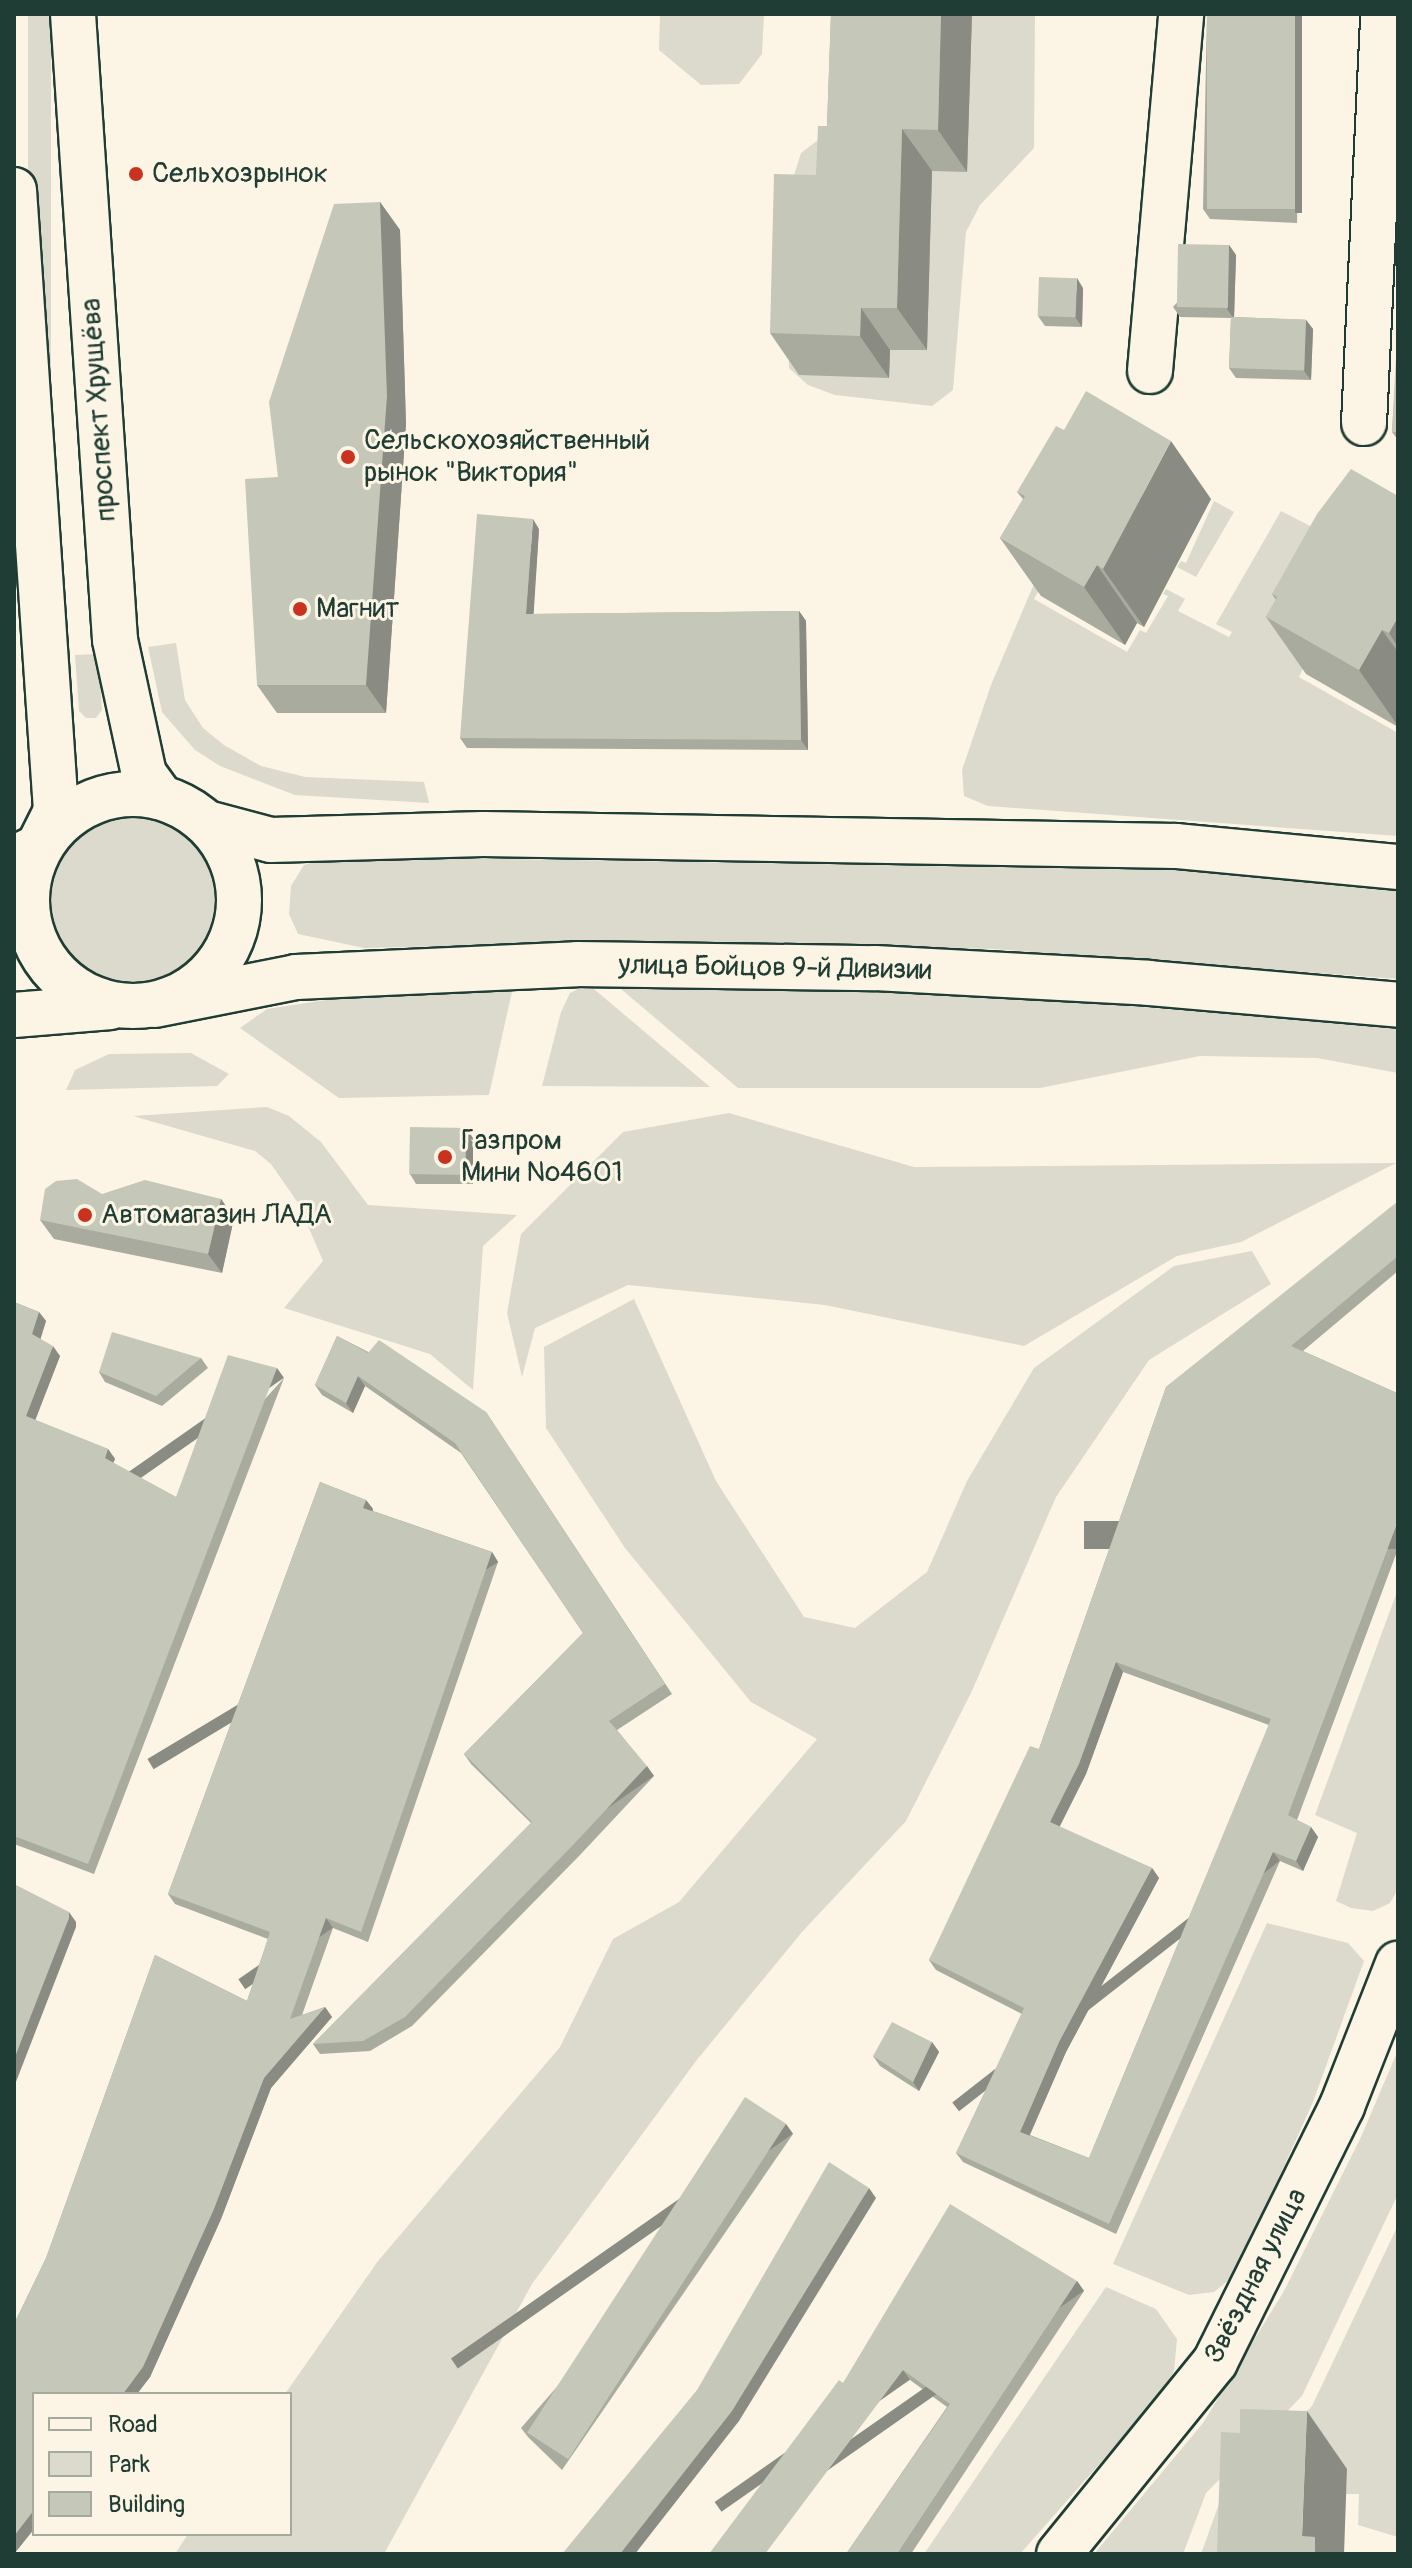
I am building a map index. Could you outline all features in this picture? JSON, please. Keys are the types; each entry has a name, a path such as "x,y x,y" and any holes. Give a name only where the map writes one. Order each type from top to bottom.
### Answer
{"main road":[{"name":"проспект Хрущёва","path":"73,14 115,640 144,774 161,797"},
{"path":"1150,371 1181,14"},
{"path":"1364,423 1383,14"},
{"path":"14,190 56,768 56,811 27,885 32,935 65,983 136,1006 201,982 232,941 240,906 237,873 207,823"},
{"path":"14,858 38,847 79,807 99,799 140,793 161,797 207,823 271,840 483,834 1176,846 1398,867"},
{"name":"улица Бойцов 9-й Дивизии","path":"14,1015 136,1006 296,977 577,964 875,968 1149,983 1398,1005"},
{"name":"Звёздная улица","path":"1059,2554 1215,2362 1342,2106 1398,1964"}],"green space":[{"path":"28,14 51,14 51,638 28,638"},
{"path":"660,14 764,14 762,54 739,84 701,85 659,50"},
{"path":"838,14 1035,14 1034,148 980,205 966,232 953,390 932,406 835,395 808,385 789,368 787,197 801,153 834,128"},
{"path":"1070,499 1059,555 1034,599 1127,652 1140,630 1146,633 1168,596 1163,594 1166,589 1185,599 1178,611 1229,637 1232,632 1216,624 1281,511 1318,530 1328,616 1299,677 1398,733 1398,836 988,806 964,796 962,770 991,685"},
{"path":"1214,501 1234,512 1196,577 1177,567 1181,561 1186,563"},
{"path":"176,643 185,700 203,728 224,745 261,766 305,777 424,782 429,803 295,795 220,766 195,750 162,712 148,647"},
{"path":"98,654 102,710 96,718 86,718 79,711 75,655"},
{"path":"134,816 166,823 194,841 212,869 219,901 212,933 194,961 166,979 134,986 102,979 74,961 56,933 49,901 56,869 74,841 102,823"},
{"path":"333,856 1176,870 1398,891 1398,979 994,949 650,941 364,948 298,934 289,914 291,886 304,865"},
{"path":"588,984 710,1087 542,1086 561,1012 570,993"},
{"path":"615,984 1020,997 1398,1028 1398,1073 1317,1058 1200,1056 1040,1088 738,1088"},
{"path":"513,987 489,1095 339,1098 240,1028 267,1009 359,995"},
{"path":"191,1053 229,1074 217,1086 66,1090 75,1070 109,1054"},
{"path":"267,1107 289,1116 321,1142 368,1205 517,1215 483,1246 473,1390 430,1354 284,1308 323,1261 298,1203 271,1164 255,1151 133,1116"},
{"path":"729,1113 914,1167 1396,1163 1241,1242 1177,1256 1024,1346 825,1305 628,1285 535,1328 522,1377 507,1313 521,1234 623,1132"},
{"path":"1252,1251 1271,1284 1149,1360 1056,1497 972,1691 906,1821 802,1932 696,2061 532,2284 384,2554 175,2554 187,2536 292,2536 292,2392 286,2392 378,2261 560,2047 613,1939 679,1902 817,1739 751,1702 625,1548 546,1428 544,1347 634,1299 716,1481 804,1617 855,1628 927,1572 967,1481 1034,1368 1174,1266"},
{"path":"1398,1589 1398,1889 1390,1903 1373,1911 1351,1908 1336,1901 1357,1833 1315,1815"},
{"path":"1267,1923 1348,1943 1364,1961 1313,2102 1235,2275 1214,2292 1189,2295 1113,2264"},
{"path":"1398,2050 1398,2194 1302,2396 1206,2493 1183,2554 1094,2554 1203,2423 1284,2291 1361,2137"},
{"path":"1398,2225 1398,2537 1358,2525 1359,2494 1346,2494 1347,2469 1259,2554 1201,2554 1220,2501 1312,2406"},
{"path":"1106,2287 1156,2309 1177,2339 1174,2371 1162,2393 1020,2554 924,2554"}],"building":[{"path":"831,14 941,14 938,130 902,129 897,308 861,308 860,336 770,333 774,174 816,175 818,126 827,126"},
{"path":"1207,14 1295,14 1295,209 1207,209"},
{"name":"Сельскохозяйственный рынок \"Виктория\"","path":"380,202 387,396 366,685 257,685 245,479 278,477 269,402 334,204"},
{"path":"1178,244 1229,245 1228,308 1177,307"},
{"path":"1039,277 1077,278 1076,317 1038,316"},
{"path":"1231,317 1306,320 1304,371 1229,368"},
{"path":"1397,338 1398,432 1392,432"},
{"path":"1086,391 1171,441 1103,569 1097,565 1084,587 1000,538 1025,496 1017,492 1056,426 1064,430"},
{"path":"1351,469 1398,496 1398,617 1389,633 1382,630 1359,670 1266,617 1277,597 1272,594 1317,514"},
{"path":"477,514 533,519 526,614 799,611 801,740 460,738"},
{"path":"410,1127 466,1128 465,1175 409,1174"},
{"path":"77,1179 102,1194 145,1180 221,1199 208,1254 40,1220 45,1189 56,1181"},
{"path":"1397,1202 1398,1256 1291,1346 1397,1393 1398,1390 1398,1521 1288,1815 1311,1827 1296,1861 1273,1852 1109,2224 956,2153 1024,2008 929,1960 1030,1746 1039,1749 1166,1387","holes":["1116,1662 1271,1719 1089,2158 1020,2132 1059,2042 1152,1868 1050,1822 1079,1764"]},
{"path":"14,1302 39,1312 32,1334 53,1346 26,1416 108,1449 105,1458 176,1497 228,1355 277,1368 88,1864 14,1836"},
{"path":"112,1332 201,1358 156,1396 99,1372"},
{"path":"337,1336 368,1353 379,1340 486,1412 665,1684 609,1721 647,1766 405,2017 363,2041 313,2044 532,1822 464,1754 583,1633 455,1443 358,1376 346,1403 315,1385"},
{"path":"320,1482 366,1500 363,1508 492,1552 361,1932 326,1918 290,2019 325,2007 264,2078 214,2209 143,2367 124,2392 32,2392 32,2513 14,2536 14,2324 46,2258 155,1955 247,2001 270,1932 168,1894"},
{"path":"14,1884 69,1912 69,1918 14,2059"},
{"path":"892,2022 932,2042 913,2082 873,2056"},
{"path":"745,2097 786,2124 568,2459 527,2432"},
{"path":"829,2162 869,2188 732,2411 620,2554 562,2554 697,2390"},
{"path":"950,2204 1077,2281 897,2554 846,2554 950,2404 903,2370 765,2554 709,2554 839,2380 843,2383"},
{"path":"1240,2409 1307,2411 1302,2536 1315,2537 1315,2554 1217,2554 1221,2432 1240,2433"}],"place":[{"name":"Сельхозрынок","path":"136,174"},
{"name":"Сельскохозяйственный рынок \"Виктория\"","path":"348,457"},
{"name":"Магнит","path":"300,609"},
{"name":"Газпром Мини №4601","path":"445,1157"},
{"name":"Автомагазин ЛАДА","path":"85,1215"}]}
